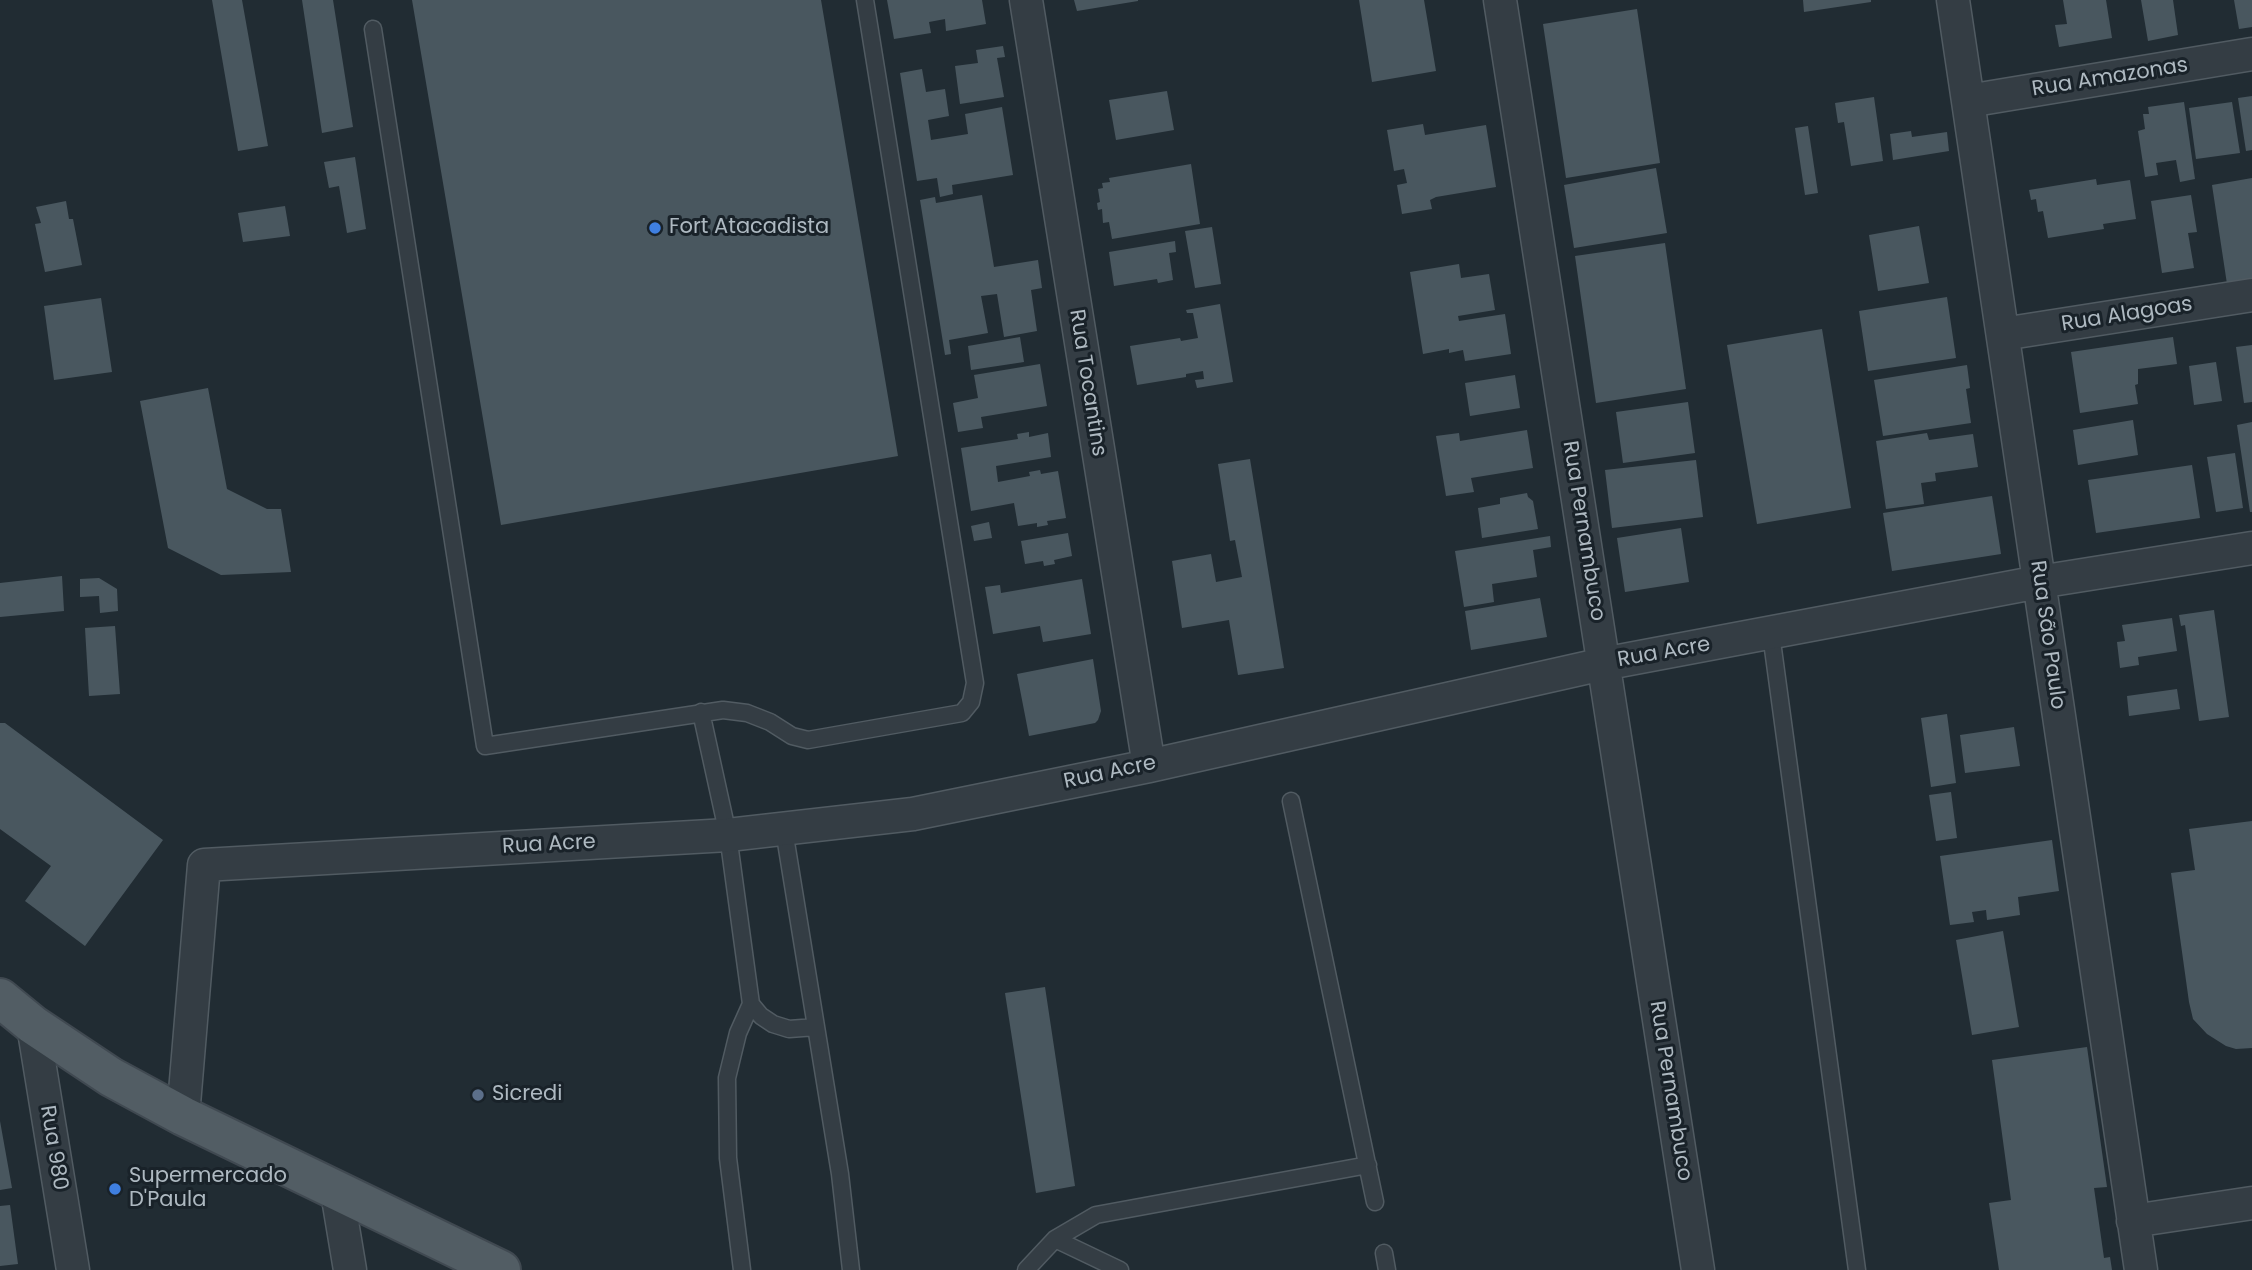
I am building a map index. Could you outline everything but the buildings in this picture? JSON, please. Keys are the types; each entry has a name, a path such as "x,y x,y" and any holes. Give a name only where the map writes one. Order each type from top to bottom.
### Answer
{"main road":[{"path":"0,998 33,1025 111,1077 456,1256 501,1270"}],"street":[{"name":"Rua Tocantins","path":"1026,0 1149,766"},
{"name":"Rua Pernambuco","path":"1500,0 1698,1270"},
{"name":"Rua São Paulo","path":"1953,0 2141,1270"},
{"name":"Rua Amazonas","path":"1968,101 2252,54"},
{"name":"Rua Alagoas","path":"2003,334 2252,295"},
{"name":"Rua Acre","path":"183,1116 204,865 728,835 913,814 1149,766 1603,664 2039,582 2252,548"},
{"name":"Rua 980","path":"33,1025 74,1270"},
{"path":"337,1192 350,1270"},
{"path":"2133,1221 2252,1203"}],"lane":[{"path":"373,29 485,746 723,710 747,713 770,722 792,736 808,740 962,713 971,702 975,683 865,0"},
{"path":"1771,634 1857,1270"},
{"path":"701,712 728,835 751,1004 761,1016 774,1024 789,1029 816,1027"},
{"path":"1291,801 1375,1202"},
{"path":"784,830 841,1174 850,1270"},
{"path":"742,1270 728,1158 727,1078 738,1032 751,1004"},
{"path":"1026,1270 1055,1239 1096,1215 1368,1166"},
{"path":"1055,1239 1120,1270"},
{"path":"1384,1253 1387,1270"}],"place":[{"name":"Fort Atacadista","path":"655,228"},
{"name":"Sicredi","path":"478,1095"},
{"name":"Supermercado D'Paula","path":"115,1189"}]}
